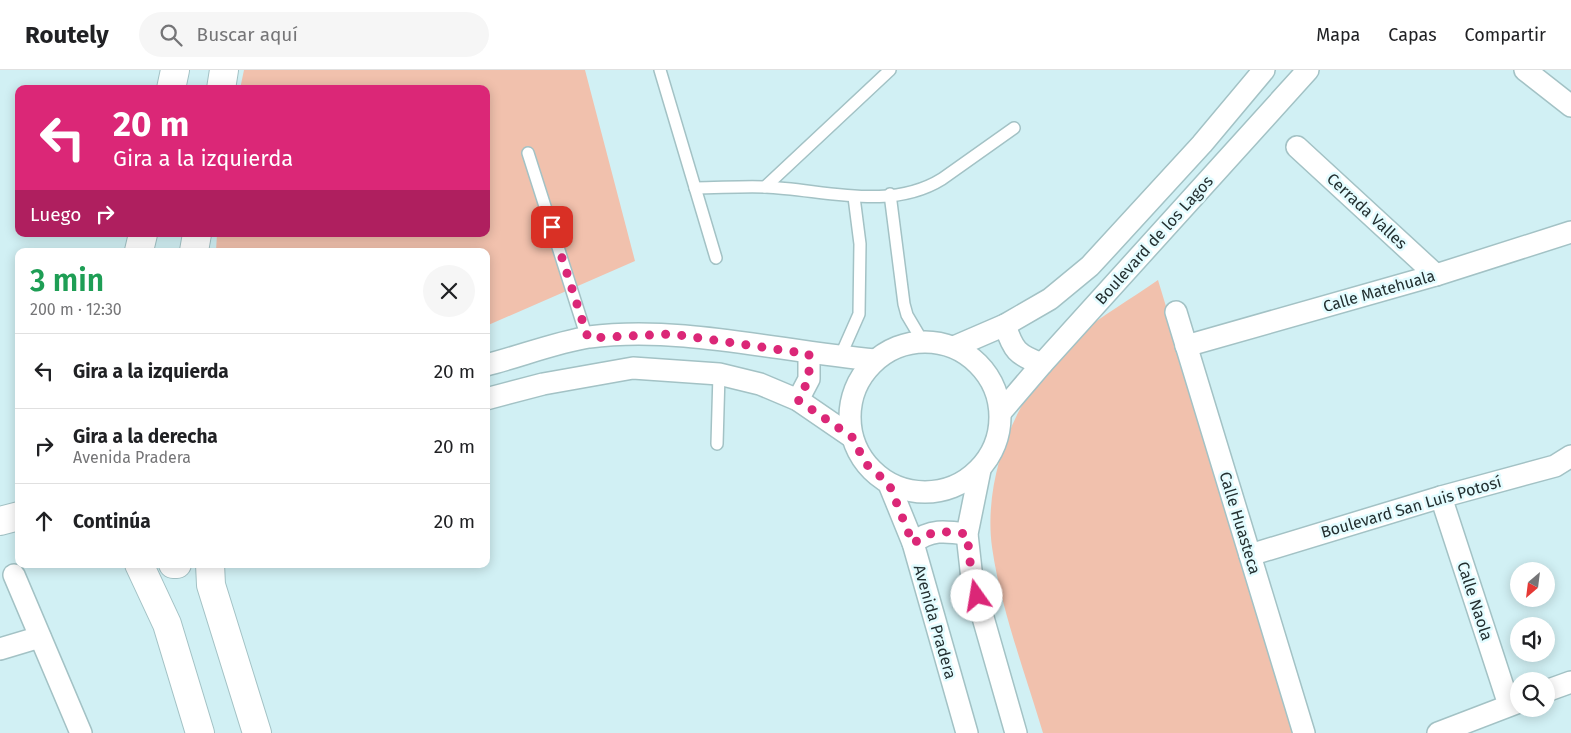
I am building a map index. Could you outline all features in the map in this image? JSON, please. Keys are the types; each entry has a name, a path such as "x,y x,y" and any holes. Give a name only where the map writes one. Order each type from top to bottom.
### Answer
{"main road":[{"path":"172,85 175,70"},
{"path":"222,85 224,70"},
{"path":"0,521 15,517"},
{"path":"141,568 167,624 200,733"},
{"path":"210,568 211,585 257,733"}],"street":[{"name":"Boulevard de los Lagos","path":"954,347 1005,325 1050,299 1090,266 1202,144 1264,70"},
{"name":"Boulevard de los Lagos","path":"1001,412 1042,364 1308,70"},
{"path":"1525,70 1571,106"},
{"name":"Cerrada Valles","path":"1297,147 1436,275"},
{"name":"Calle Matehuala","path":"1186,346 1436,275 1571,232"},
{"name":"Calle Huasteca","path":"1176,312 1304,733"},
{"path":"1005,325 1016,350 1024,358 1042,364"},
{"path":"490,364 588,338 672,334 809,354 875,360"},
{"path":"980,470 960,485 937,492 912,492 889,484 866,464 852,437 849,416 852,395 861,376 875,360 892,349 912,342 933,342 954,347 972,358 987,373 997,392 1001,412 1000,434 980,470 967,534 972,579 1016,733"},
{"path":"798,400 809,379 809,354"},
{"path":"490,398 543,384 633,368 719,374 760,384 798,400 852,437"},
{"name":"Boulevard San Luis Potosí","path":"1250,555 1441,497 1555,466 1571,456"},
{"name":"Avenida Pradera","path":"889,484 913,544 967,733"},
{"name":"Calle Naola","path":"1441,497 1510,693"},
{"path":"913,544 931,532 946,531 967,534"},
{"path":"14,575 81,733"},
{"path":"0,649 40,637"},
{"path":"1555,688 1571,682"},
{"path":"1438,733 1510,706"}],"lane":[{"path":"660,70 716,258"},
{"path":"765,187 890,70"},
{"path":"695,188 765,187 854,197 890,194 931,186 1014,128"},
{"path":"528,154 588,338"},
{"path":"890,194 906,315 923,342"},
{"path":"840,357 859,314 860,244 854,197"},
{"path":"717,444 719,374"}],"shaded area":[{"path":"244,70 585,70 635,261 490,324 490,248 216,248 217,237 490,237 490,85 241,85"},
{"path":"1158,280 1295,733 1043,733 1014,641 996,571 990,519 999,460 1009,432 1022,404 1038,379 1057,356 1086,329"}],"route":[{"path":"552,227 588,338 672,334 809,354 809,379 805,391 798,400 852,437 866,464 889,484 913,544 919,538 931,532 946,531 967,534 972,579 977,596"}]}
